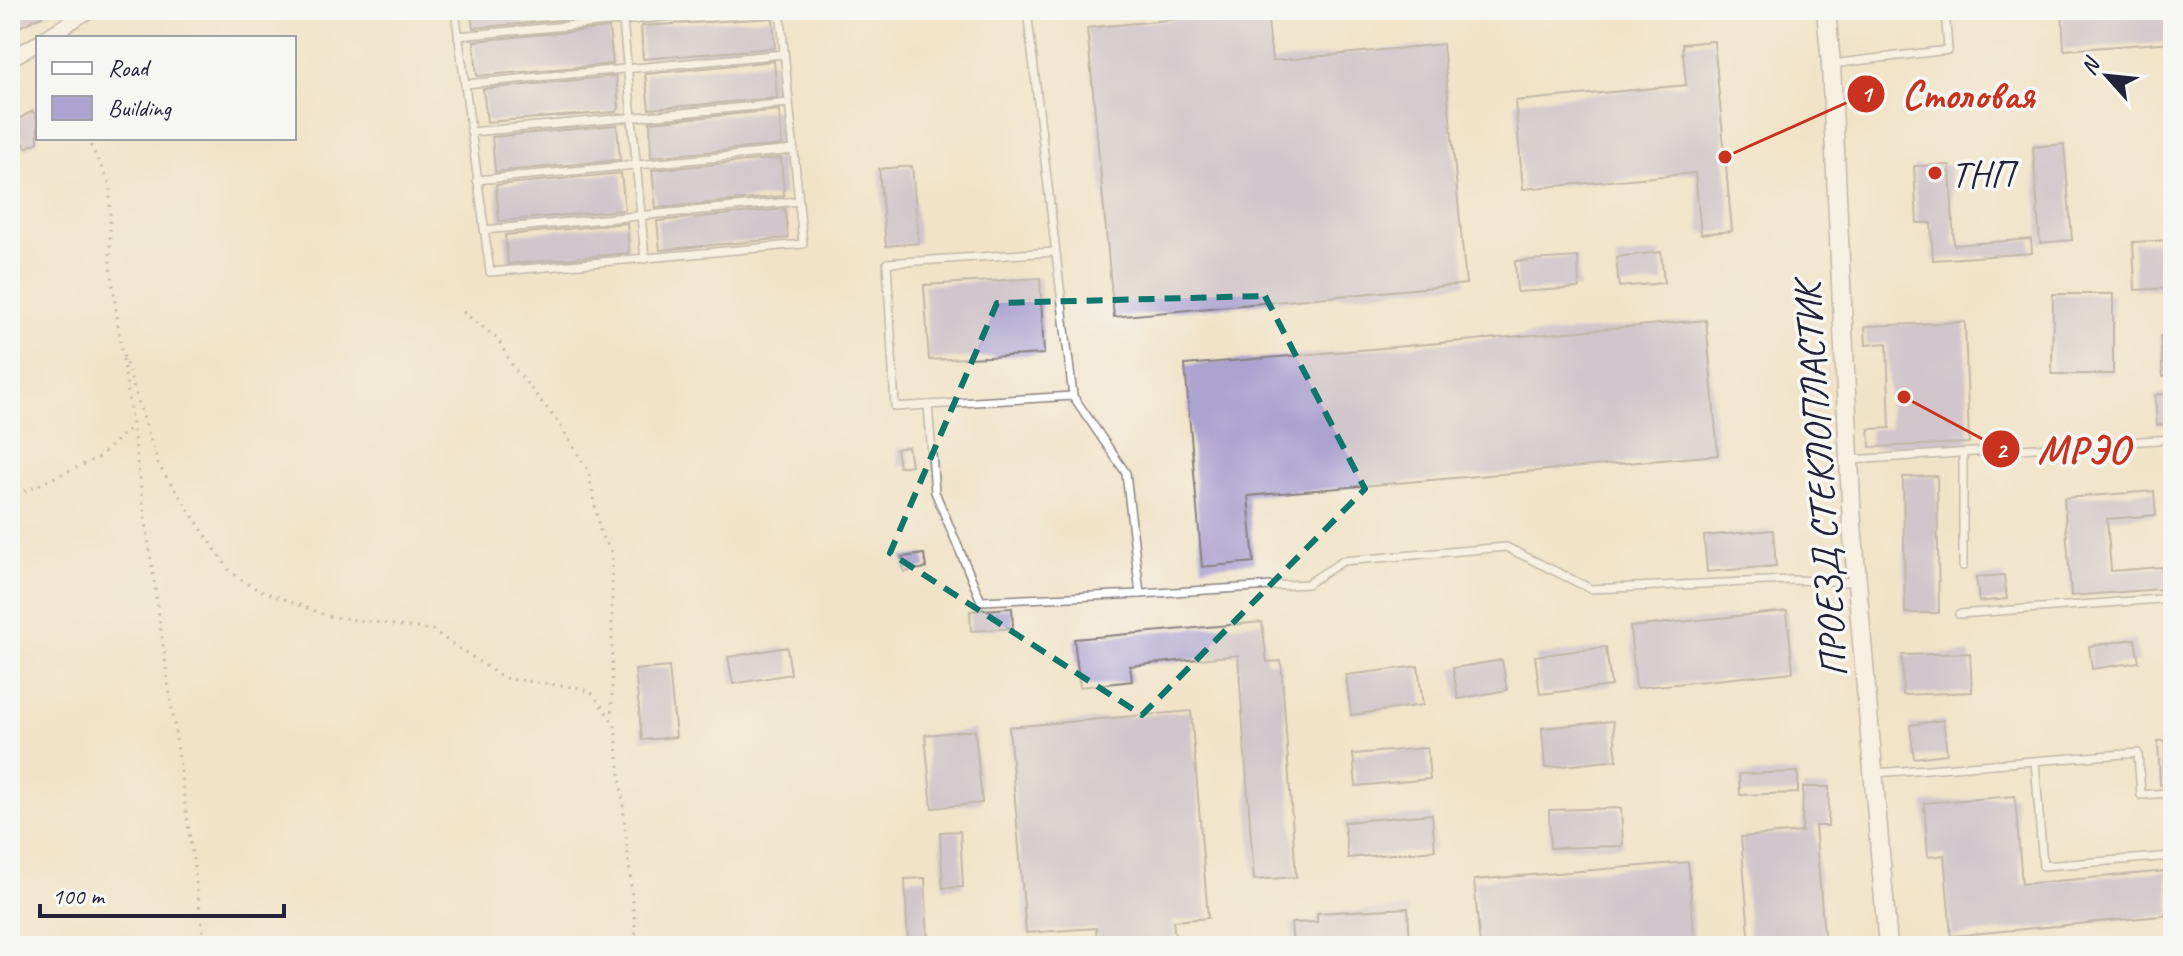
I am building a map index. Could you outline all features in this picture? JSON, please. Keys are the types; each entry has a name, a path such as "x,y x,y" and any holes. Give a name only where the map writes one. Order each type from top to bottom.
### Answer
{"street":[{"path":"48,36 90,10"},
{"name":"ПРОЕЗД СТЕКЛОПЛАСТИК","path":"1826,10 1857,582 1888,946"},
{"path":"10,59 36,44"}],"lane":[{"path":"455,10 490,272 803,244 780,10"},
{"path":"622,10 645,259"},
{"path":"458,36 738,10"},
{"path":"1027,10 1073,396 1126,473 1140,594"},
{"path":"1831,64 1948,50 1945,10"},
{"path":"465,84 784,54"},
{"path":"471,132 789,103"},
{"path":"477,180 794,150"},
{"path":"484,230 799,201"},
{"path":"1054,252 887,263 895,407 1073,396"},
{"path":"928,405 935,492 981,601 1307,584 1343,561 1506,547 1591,589 1791,580 1857,582"},
{"path":"1849,460 2173,439"},
{"path":"1963,453 1963,566"},
{"path":"1959,614 2173,598"},
{"path":"1875,773 2138,753 2141,795 2168,793 2173,856 2043,866 2035,761"}],"path":[{"path":"88,140 110,185 110,262 205,946"},
{"path":"463,312 497,338 514,368 558,422 588,470 601,535 612,552 612,720 637,946"},
{"path":"121,348 159,466 230,571 250,586 327,616 432,630 503,678 580,688 593,694 612,720"},
{"path":"10,498 99,457 132,426"}],"highlighted area":[{"path":"1265,296 1365,489 1142,715 890,553 997,303"}],"building":[{"path":"10,10 54,10 15,29"},
{"path":"470,10 605,10 605,16 473,28"},
{"path":"1267,10 1272,61 1443,44 1466,284 1114,317 1087,28"},
{"path":"2062,10 2173,10 2173,42 2064,50"},
{"path":"773,18 775,48 643,59 641,26"},
{"path":"609,28 613,64 477,76 474,41"},
{"path":"1714,41 1732,231 1701,234 1695,173 1523,189 1515,101 1686,85 1682,44"},
{"path":"774,61 777,98 649,109 645,74"},
{"path":"616,76 619,108 616,112 487,122 483,89"},
{"path":"779,110 782,145 651,157 650,122"},
{"path":"33,111 38,142 26,148 13,122"},
{"path":"617,125 620,160 495,172 492,137"},
{"path":"2064,144 2072,240 2040,243 2033,147"},
{"path":"781,158 784,196 656,208 652,170"},
{"path":"1950,165 1954,245 2031,239 2032,253 1933,260 1931,223 1917,223 1914,166"},
{"path":"912,166 919,243 886,246 879,169"},
{"path":"621,173 625,210 499,221 496,185"},
{"path":"785,209 788,238 660,250 657,221"},
{"path":"627,223 629,253 508,264 505,235"},
{"path":"2173,240 2173,288 2135,290 2133,242"},
{"path":"1661,252 1664,283 1619,287 1616,257"},
{"path":"1578,257 1579,288 1517,292 1515,261"},
{"path":"1040,278 1044,354 929,360 924,285"},
{"path":"2053,294 2113,294 2113,374 2052,374"},
{"path":"1706,320 1718,455 1248,496 1254,562 1202,567 1185,365"},
{"path":"1965,322 1969,443 1870,447 1869,429 1890,428 1887,343 1866,345 1865,326"},
{"path":"2173,335 2173,376 2163,376 2160,336"},
{"path":"2173,393 2173,424 2157,425 2155,395"},
{"path":"908,447 911,465 899,467 896,449"},
{"path":"1937,476 1939,613 1905,613 1903,477"},
{"path":"2154,491 2156,515 2107,519 2111,571 2173,566 2173,588 2071,596 2064,498"},
{"path":"1773,530 1776,566 1707,572 1704,536"},
{"path":"924,554 926,568 904,572 902,557"},
{"path":"2004,575 2007,599 1979,602 1976,577"},
{"path":"1012,608 1013,628 971,631 970,611"},
{"path":"1787,611 1793,672 1636,688 1630,627"},
{"path":"1262,622 1267,662 1281,661 1296,877 1254,880 1238,655 1130,666 1132,681 1080,687 1074,639"},
{"path":"2135,639 2139,662 2092,669 2089,646"},
{"path":"787,647 791,674 733,684 728,657"},
{"path":"1606,647 1611,686 1540,694 1535,656"},
{"path":"1970,653 1972,692 1903,695 1902,655"},
{"path":"1502,660 1507,690 1458,699 1453,668"},
{"path":"1418,666 1423,705 1351,715 1346,675"},
{"path":"669,667 676,737 642,740 635,670"},
{"path":"1191,711 1208,918 1173,921 1176,946 1097,946 1096,928 1026,933 1009,727"},
{"path":"1943,720 1947,754 1914,758 1910,725"},
{"path":"1613,721 1617,760 1545,768 1542,728"},
{"path":"975,730 982,803 932,808 925,735"},
{"path":"2173,740 2173,784 2160,785 2158,741"},
{"path":"1427,748 1430,779 1356,786 1353,754"},
{"path":"1798,772 1798,793 1740,795 1739,774"},
{"path":"1803,787 1829,787 1828,826 1815,826 1825,946 1750,946 1741,837 1802,832"},
{"path":"2015,796 2022,884 2167,871 2171,915 1951,936 1944,855 1928,857 1924,803"},
{"path":"1621,808 1623,846 1550,848 1549,810"},
{"path":"1432,814 1435,850 1348,858 1344,822"},
{"path":"960,831 963,887 943,888 940,832"},
{"path":"1688,862 1695,946 1480,946 1474,880"},
{"path":"925,878 928,946 908,946 905,879"},
{"path":"1408,908 1410,946 1293,946 1291,923 1317,922 1317,913"}],"place":[{"name":"Столовая","path":"1725,157"},
{"name":"ТНП","path":"1935,173"},
{"name":"МРЭО","path":"1904,397"}]}
